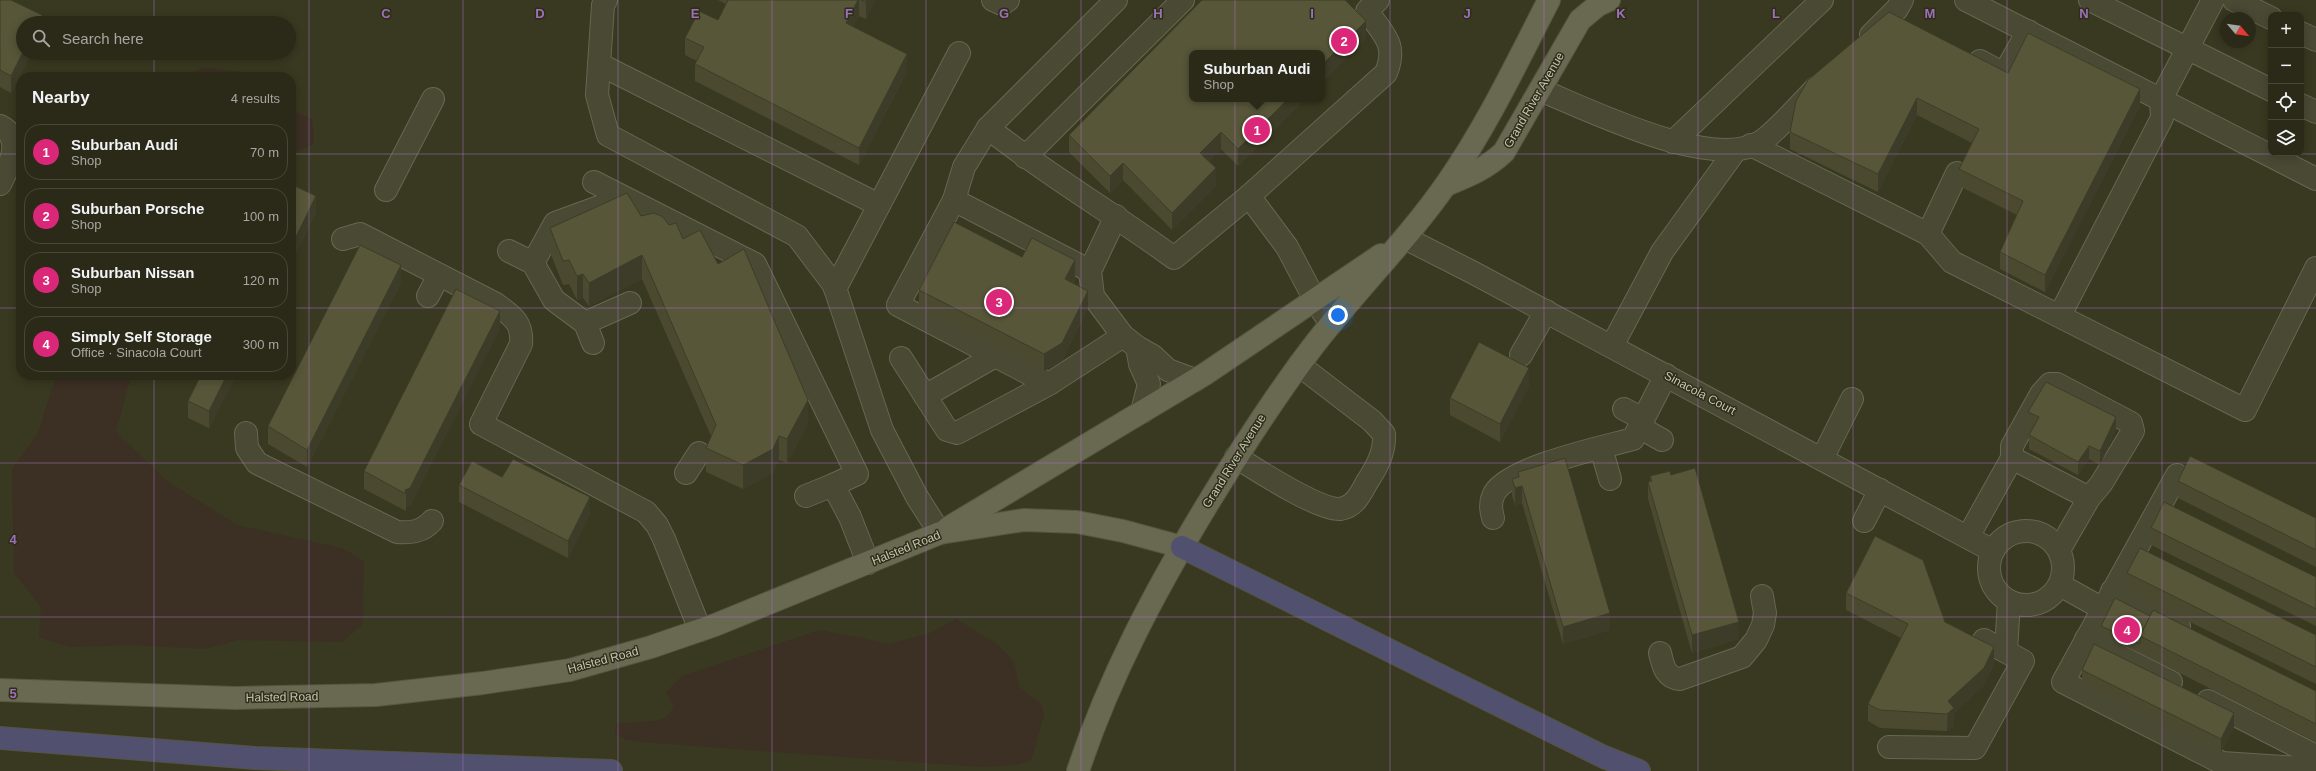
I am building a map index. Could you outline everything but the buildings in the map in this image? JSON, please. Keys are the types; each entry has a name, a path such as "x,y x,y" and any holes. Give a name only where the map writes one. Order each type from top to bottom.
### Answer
{"highway":[{"path":"1182,547 1518,715 1604,757 1639,771"},
{"path":"0,738 255,758 611,771"}],"main road":[{"name":"Grand River Avenue","path":"1078,771 1090,733 1127,650 1182,547 1255,425 1299,365 1405,238 1446,185 1505,86 1549,0"},
{"name":"Grand River Avenue","path":"1446,185 1490,165 1504,152 1580,20 1598,5 1608,0"},
{"path":"940,532 1195,380 1405,238"},
{"name":"Halsted Road","path":"0,690 235,698 376,695 483,683 570,670 700,630 868,563 940,532 1024,520 1077,522 1123,531 1182,547"}],"street":[{"path":"606,0 603,5 597,95 608,135 797,236 835,289 882,430 917,497 940,532"},
{"path":"993,0 1002,4 1008,0"},
{"path":"1049,384 898,305 954,200 964,167 988,128 1116,0"},
{"path":"1025,157 1183,0"},
{"path":"1673,142 1822,0"},
{"path":"1966,0 2316,179"},
{"path":"2090,0 2268,88"},
{"path":"2060,315 2162,118 2161,99 2213,0"},
{"path":"2234,0 2268,17"},
{"path":"988,128 1025,157 1116,216 1174,258 1249,196 1386,74 1391,62 1391,46 1367,4"},
{"path":"1858,47 1897,7 1913,25"},
{"path":"1962,52 2004,74 2028,31"},
{"path":"2304,34 2316,40"},
{"path":"835,289 959,53"},
{"path":"599,64 879,205"},
{"path":"1612,346 1662,252 1743,148 1761,142 1830,75"},
{"path":"1540,90 1634,129 1673,142 1743,148 1928,234 1952,262 2060,315 2245,410 2316,268"},
{"path":"386,190 433,99"},
{"path":"2304,106 2316,112"},
{"path":"0,126 7,130 13,141 14,156 0,184"},
{"path":"1928,234 1957,172"},
{"path":"594,182 755,264 858,474 806,496"},
{"path":"1249,196 1287,247 1315,300 1332,324"},
{"path":"533,263 549,219 624,197"},
{"path":"954,200 1090,271"},
{"path":"1116,216 1090,271 1093,296 1130,341 1149,384 1142,412"},
{"path":"343,239 360,234 496,304 513,317 522,331 521,344 481,424 646,512 657,524 664,539 700,630"},
{"name":"Sinacola Court","path":"1405,238 1612,346 1993,551"},
{"path":"509,251 533,263 554,300 585,323 593,343"},
{"path":"428,296 439,275"},
{"path":"585,323 630,303"},
{"path":"1521,355 1546,311"},
{"path":"1130,341 1153,356 1168,370 1195,380"},
{"path":"901,358 947,430 957,433 1130,341"},
{"path":"926,396 995,356"},
{"path":"1236,457 1293,490 1323,505 1340,509 1356,502 1374,471 1385,447 1384,434 1372,421 1299,365"},
{"path":"1493,518 1491,510 1493,496 1502,484 1525,470 1633,439 1635,418 1666,375"},
{"path":"1968,537 2012,458 2012,446 2047,385 2057,384 2131,423 2133,431 2101,484 2089,498 2059,550"},
{"path":"1822,459 1852,399"},
{"path":"1635,418 1662,440"},
{"path":"246,433 247,448 257,463 332,489 397,532 413,533 427,526 432,521"},
{"path":"1600,448 1610,479"},
{"path":"686,473 699,453"},
{"path":"2012,458 2089,498"},
{"path":"2176,475 2062,682 2222,763 2316,769"},
{"path":"833,485 850,517 868,563"},
{"path":"1864,521 1880,490"},
{"path":"2162,502 2183,512"},
{"path":"2030,530 2044,534 2059,550 2062,556 2064,571 2060,585 2051,597 2038,604 2023,606 2009,602 1997,592 1990,579 1989,565 1993,551 2002,539 2015,532 2030,530"},
{"path":"2136,548 2157,558"},
{"path":"2060,585 2108,600 2197,635"},
{"path":"1660,653 1665,671 1673,678 1680,679 1742,657 1756,640 1763,625 1765,613 1762,596"},
{"path":"2006,651 2009,602"},
{"path":"2086,639 2316,756"},
{"path":"1889,747 1975,748 2023,661 1984,640"}],"shaded area":[{"path":"204,68 241,72 194,72"},
{"path":"296,112 312,119 314,144 296,151"},
{"path":"54,380 131,380 128,386 116,432 167,481 237,525 344,549 364,562 362,625 342,642 238,640 204,649 132,645 69,647 39,637 41,607 14,573 12,470 39,431"},
{"path":"956,619 997,644 1014,662 1019,687 1041,704 1044,715 1031,761 1016,765 982,767 640,742 626,740 615,733 616,724 650,721 666,717 674,707 666,692 682,676 820,630 889,644 928,634"}],"place":[{"name":"Suburban Porsche","path":"1344,41"},
{"name":"Suburban Audi","path":"1257,130"},
{"name":"Suburban Nissan","path":"999,302"},
{"name":"Simply Self Storage","path":"2127,630"}]}
